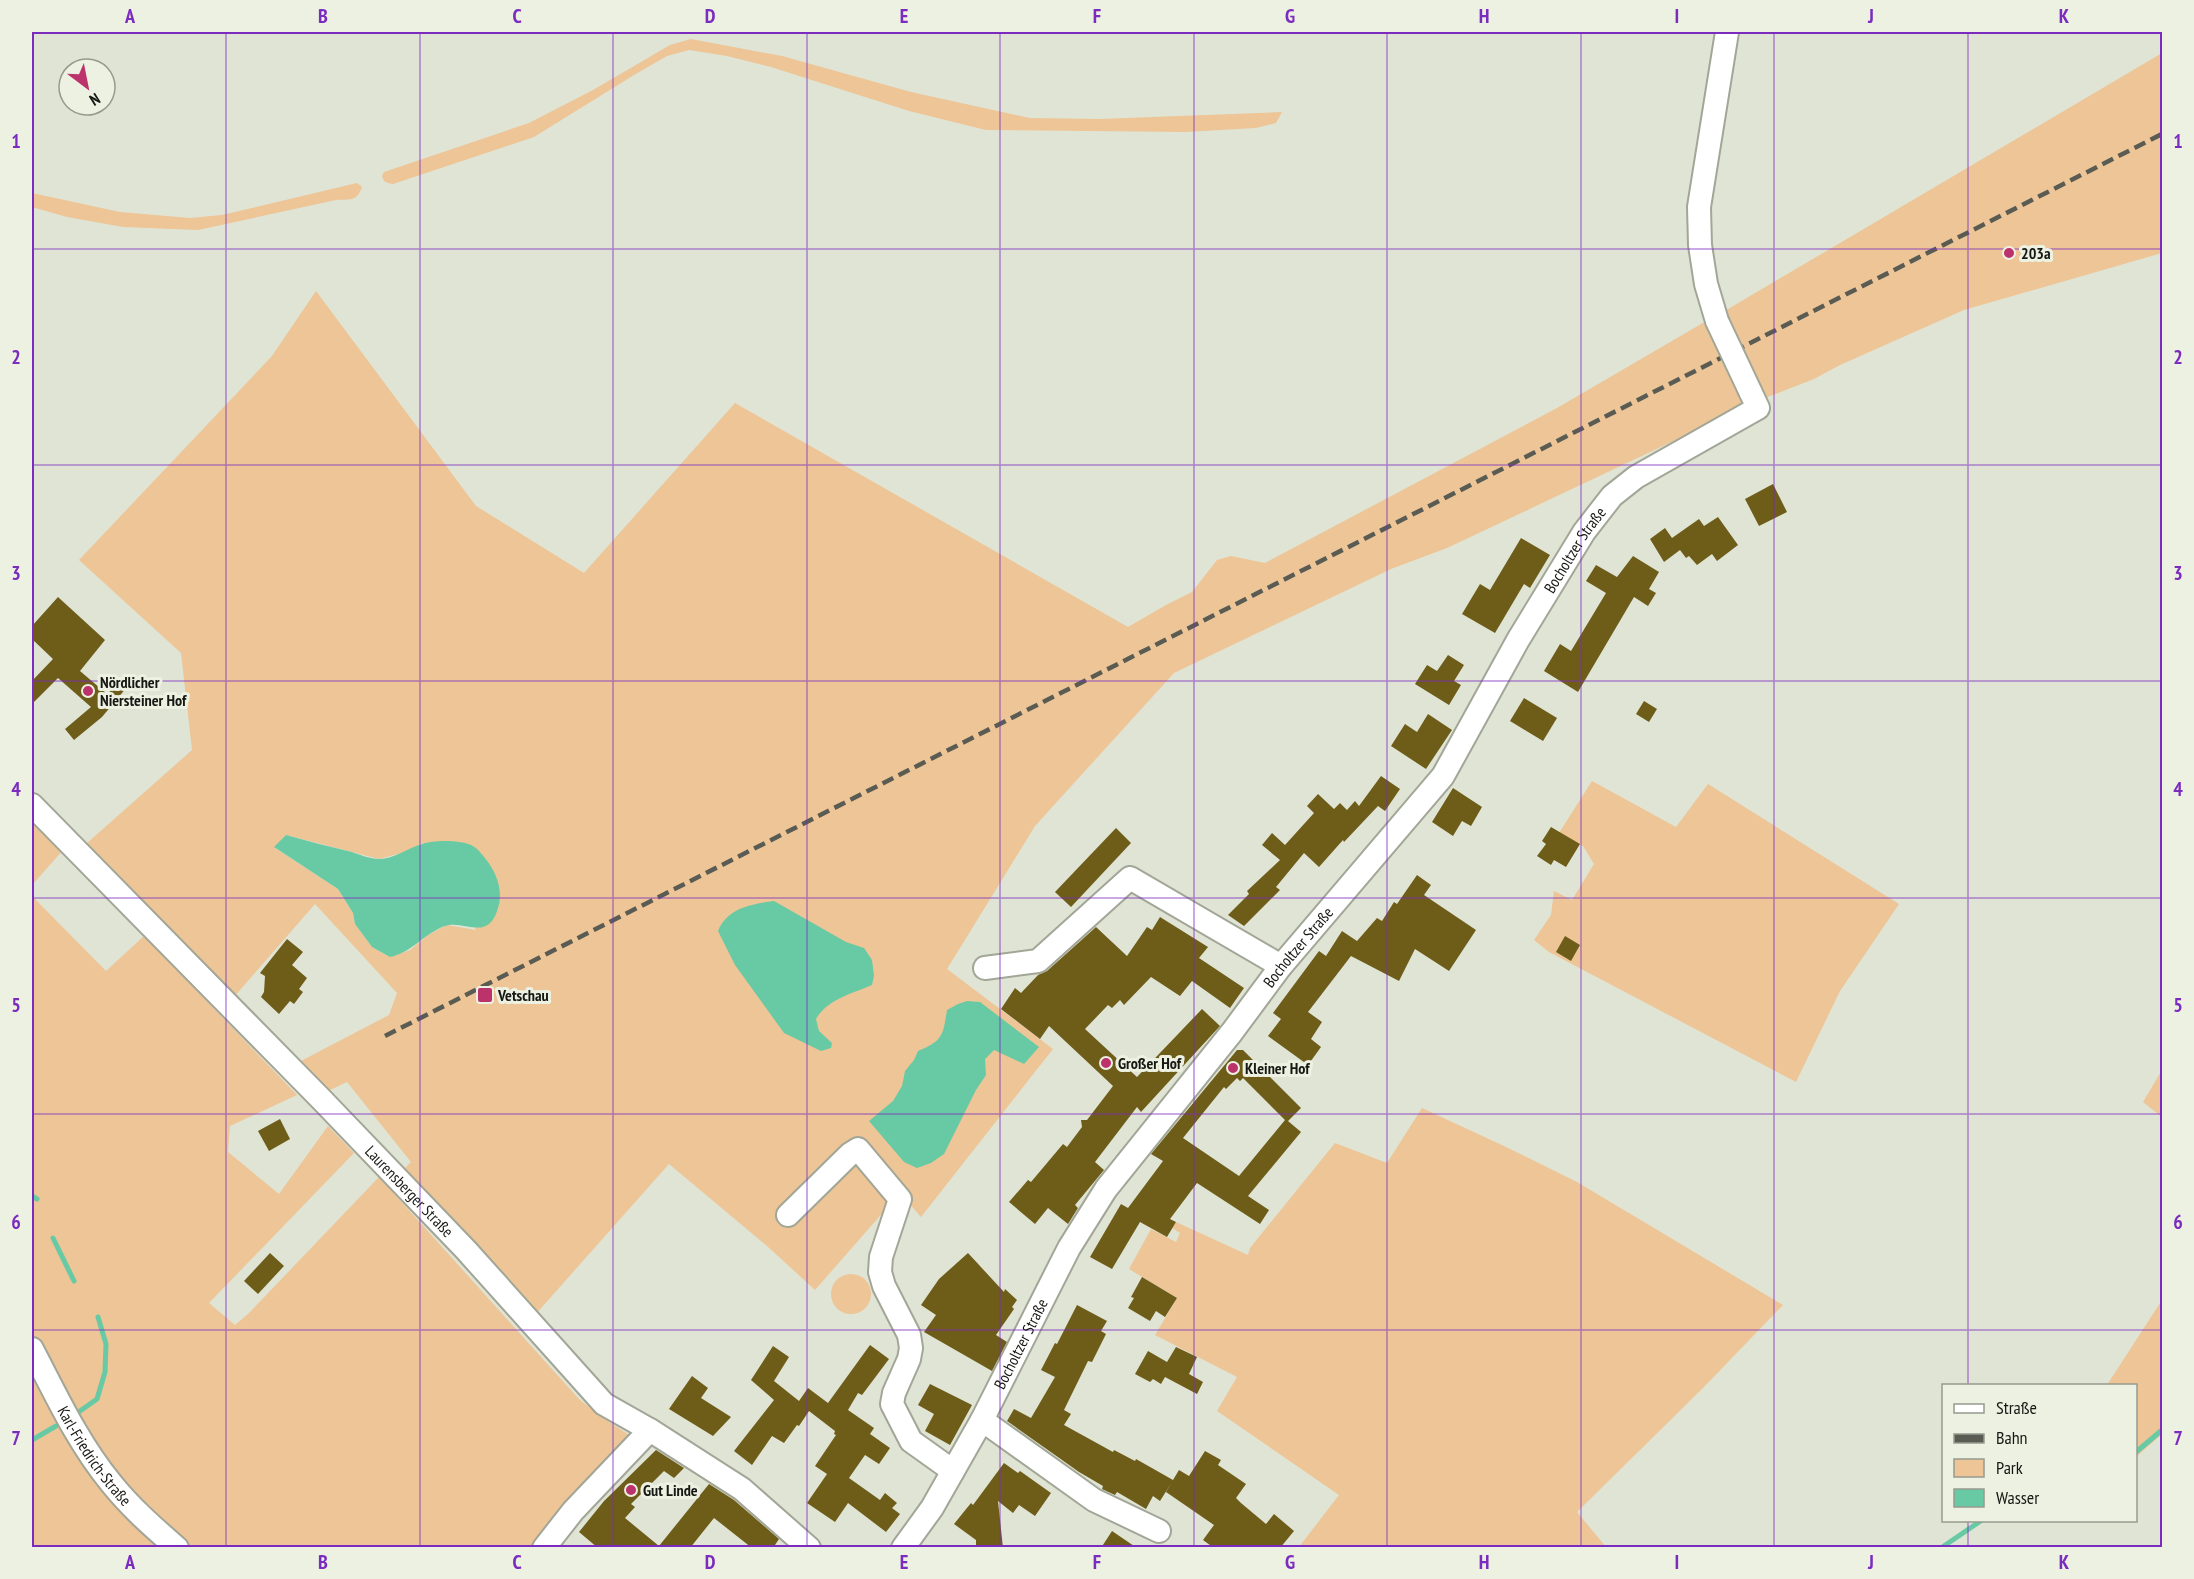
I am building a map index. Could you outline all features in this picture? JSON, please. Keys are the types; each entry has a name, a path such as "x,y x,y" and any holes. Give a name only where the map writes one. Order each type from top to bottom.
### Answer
{"street":[{"name":"Bocholtzer Straße","path":"903,1548 932,1508 982,1420 1069,1248 1106,1189 1232,1032 1281,966 1443,776 1518,640 1584,532 1612,496 1636,477 1754,400 1717,321 1706,284 1700,245 1699,207 1727,32"},
{"name":"Laurensberger Straße","path":"32,805 324,1101 466,1250 604,1404 650,1430 742,1489 809,1548"},
{"path":"985,968 1038,961 1130,878 1281,966"},
{"path":"788,1215 850,1154 858,1149 900,1199 881,1257 880,1272 884,1286 909,1335 911,1348 892,1404 911,1441 953,1471"},
{"name":"Karl-Friedrich-Straße","path":"32,1349 75,1430 110,1482 141,1517 177,1548"},
{"path":"982,1420 1094,1500 1159,1531"},
{"path":"544,1548 573,1511 650,1430"}],"green space":[{"path":"691,39 782,56 911,92 1030,118 1099,119 1282,112 1276,123 1256,128 1186,132 986,130 909,111 771,67 727,56 689,50 667,56 534,137 393,184 386,182 382,176 384,172 529,123 593,90 670,45"},
{"path":"2162,53 2162,253 1964,310 1840,365 1814,379 1765,398 1723,312"},
{"path":"357,183 362,187 358,195 352,199 336,200 198,230 123,227 67,217 32,207 32,193 120,212 190,218 222,215"},
{"path":"316,291 476,506 584,573 735,403 1128,627 1192,592 1217,560 1231,556 1265,563 1557,408 1713,317 1754,403 1447,548 1391,569 1174,673 1035,826 947,969 1053,1049 921,1217 900,1193 815,1290 767,1246 669,1164 535,1315 405,1168 411,1162 347,1082 328,1091 299,1062 389,1015 397,993 315,904 233,998 86,844 192,750 181,653 79,560 272,356","holes":["286,835 379,859 405,852 423,843 476,930 447,925 428,935 410,950 390,957 372,947 355,924 353,913 338,889 275,848"]},
{"path":"1592,781 1676,827 1708,784 1899,904 1840,991 1796,1082 1549,952 1534,940 1551,915 1554,891 1572,900 1594,864 1583,846 1559,833"},
{"path":"32,816 64,849 32,885"},
{"path":"32,896 106,971 144,936 297,1095 230,1126 228,1152 279,1194 328,1126 354,1153 209,1303 235,1325 379,1177 579,1399 629,1435 545,1535 538,1547 32,1547"},
{"path":"2162,1070 2162,1117 2143,1102"},
{"path":"1422,1108 1577,1182 1783,1305 1703,1388 1577,1512 1606,1547 1299,1547 1339,1495 1217,1411 1237,1377 1155,1335 1177,1298 1129,1269 1151,1229 1176,1242 1180,1233 1172,1228 1176,1222 1248,1255 1250,1248 1335,1143 1387,1163"},
{"path":"851,1274 859,1275 865,1280 870,1286 870,1302 865,1308 859,1313 851,1314 843,1313 837,1308 832,1302 831,1294 832,1286 837,1280 843,1275"},
{"path":"2162,1300 2162,1434 2137,1456 2137,1384 2108,1384"}],"water":[{"path":"286,835 379,859 433,842 453,841 471,845 490,865 499,886 499,903 494,919 488,925 475,928 445,926 398,955 390,957 372,947 355,924 353,913 338,889 274,847"},
{"path":"774,901 846,942 864,948 872,960 874,976 872,985 833,1002 816,1019 819,1031 832,1043 831,1048 821,1051 784,1033 735,965 718,931 727,917 741,908"},
{"path":"967,1001 980,1002 1039,1047 1024,1064 994,1050 985,1059 986,1075 944,1154 931,1163 917,1168 904,1162 869,1121 893,1101 902,1086 905,1071 918,1051 933,1044 940,1036 947,1010"}],"building":[{"path":"1773,484 1787,512 1759,526 1745,499"},
{"path":"1718,517 1738,545 1717,561 1712,554 1697,565 1689,556 1686,558 1680,550 1664,562 1650,539 1665,528 1672,538 1699,519 1704,526"},
{"path":"1521,538 1550,555 1530,588 1524,584 1495,633 1462,614 1480,584 1490,590"},
{"path":"1633,556 1659,572 1649,589 1656,593 1648,606 1634,597 1578,692 1544,671 1560,644 1571,651 1606,593 1586,581 1596,565 1617,577"},
{"name":"Nördlicher Niersteiner Hof","path":"58,597 105,640 80,671 107,694 122,681 127,687 102,717 74,740 65,729 91,707 58,678 32,704 32,681 53,659 32,639 32,626"},
{"path":"1448,655 1464,665 1454,681 1461,685 1449,705 1415,684 1427,665 1437,671"},
{"path":"1524,698 1557,718 1543,741 1510,721"},
{"path":"1644,701 1657,709 1649,722 1636,714"},
{"path":"1428,714 1452,730 1426,769 1391,746 1405,724 1417,732"},
{"path":"1381,776 1400,789 1385,811 1378,806 1319,867 1304,853 1276,887 1280,890 1244,926 1228,915 1249,894 1247,891 1280,860 1262,845 1272,833 1285,845 1314,813 1307,806 1318,794 1334,809 1340,803 1347,810 1355,801 1359,806"},
{"path":"1453,788 1482,807 1471,826 1462,821 1453,836 1432,822"},
{"path":"1551,827 1580,844 1566,867 1554,860 1551,865 1537,856 1546,844 1542,841"},
{"path":"1116,828 1131,843 1071,907 1055,892"},
{"path":"1417,875 1431,885 1424,895 1476,930 1449,971 1415,949 1399,981 1351,956 1308,1012 1322,1022 1311,1039 1321,1047 1308,1065 1268,1036 1281,1019 1273,1013 1319,951 1326,956 1342,931 1357,941 1377,918 1382,921 1394,902 1397,904"},
{"path":"1160,917 1208,947 1199,958 1244,988 1230,1008 1192,981 1180,996 1151,977 1124,1005 1120,1000 1112,1008 1108,1005 1085,1029 1137,1077 1202,1009 1220,1026 1141,1112 1137,1107 1095,1162 1104,1170 1075,1205 1078,1208 1068,1224 1048,1208 1035,1224 1009,1202 1028,1180 1031,1182 1063,1144 1067,1147 1082,1127 1081,1120 1087,1120 1113,1086 1049,1026 1040,1039 1001,1009 1015,988 1021,993 1038,975 1047,971 1096,927 1127,956 1147,927 1152,930"},
{"path":"1565,936 1580,945 1571,961 1556,952"},
{"path":"287,939 303,952 292,965 307,978 299,989 303,992 294,1004 290,1001 279,1014 261,997 264,992 265,976 260,973"},
{"path":"1237,1050 1243,1050 1301,1108 1288,1121 1301,1132 1248,1196 1269,1210 1260,1224 1197,1183 1170,1219 1176,1222 1167,1237 1140,1222 1112,1269 1090,1257 1121,1204 1128,1208 1163,1161 1151,1154","holes":["1237,1078 1240,1081 1243,1078 1285,1120 1239,1176 1183,1138 1224,1087 1226,1089"]},
{"path":"280,1119 290,1139 269,1151 258,1131"},
{"path":"270,1253 284,1266 258,1294 244,1281"},
{"path":"968,1253 1004,1292 1005,1289 1017,1300 1012,1307 1014,1309 996,1335 1007,1342 992,1371 924,1332 936,1315 921,1305 939,1279"},
{"path":"1142,1277 1177,1298 1165,1317 1156,1311 1150,1321 1128,1308"},
{"path":"1077,1305 1107,1321 1101,1331 1106,1334 1092,1362 1088,1361 1064,1410 1071,1414 1064,1425 1113,1452 1114,1450 1135,1461 1136,1459 1173,1480 1179,1470 1189,1476 1205,1451 1221,1460 1218,1465 1246,1484 1236,1498 1241,1503 1266,1524 1274,1514 1294,1531 1280,1548 1214,1548 1203,1540 1214,1525 1166,1492 1172,1482 1160,1501 1153,1496 1146,1509 1117,1492 1115,1495 1102,1489 1103,1486 1079,1472 1007,1421 1014,1409 1031,1418 1055,1377 1041,1370"},
{"path":"870,1345 889,1359 862,1395 858,1393 848,1410 874,1428 870,1434 890,1448 879,1464 865,1455 849,1478 880,1500 885,1493 897,1503 892,1508 900,1514 886,1532 848,1503 835,1522 807,1503 827,1474 815,1466 836,1435 835,1431 809,1411 784,1443 772,1436 752,1465 734,1451 774,1400 751,1380 773,1346 789,1357 774,1381 799,1401 808,1388 828,1403"},
{"path":"1176,1347 1197,1357 1189,1374 1203,1382 1197,1394 1165,1377 1161,1384 1153,1379 1150,1382 1135,1374 1148,1351 1167,1362"},
{"path":"692,1376 708,1388 701,1398 731,1417 713,1436 669,1409"},
{"path":"930,1384 972,1405 950,1445 925,1431 934,1414 918,1405"},
{"path":"656,1450 684,1468 674,1478 664,1471 631,1504 635,1507 625,1518 659,1546 709,1484 734,1500 779,1539 773,1548 752,1548 714,1518 690,1548 598,1548 579,1532 604,1501"},
{"path":"1004,1463 1018,1473 1020,1471 1051,1493 1035,1516 1019,1505 1013,1513 998,1501 1003,1548 976,1548 976,1540 954,1524 971,1503 973,1505"},
{"path":"1112,1531 1137,1548 1101,1548"}],"waterway":[{"path":"32,1196 37,1199"},
{"path":"53,1238 74,1281"},
{"path":"80,1411 97,1399 105,1372 106,1344 98,1317"},
{"path":"32,1440 56,1426"},
{"path":"2137,1451 2162,1430"},
{"path":"1941,1548 1979,1522"}],"railway":[{"path":"385,1036 2162,134"}],"place":[{"name":"203a","path":"2009,253"},
{"name":"Nördlicher Niersteiner Hof","path":"88,691"},
{"name":"Vetschau","path":"485,995"},
{"name":"Großer Hof","path":"1106,1063"},
{"name":"Kleiner Hof","path":"1233,1068"},
{"name":"Gut Linde","path":"631,1490"}]}
